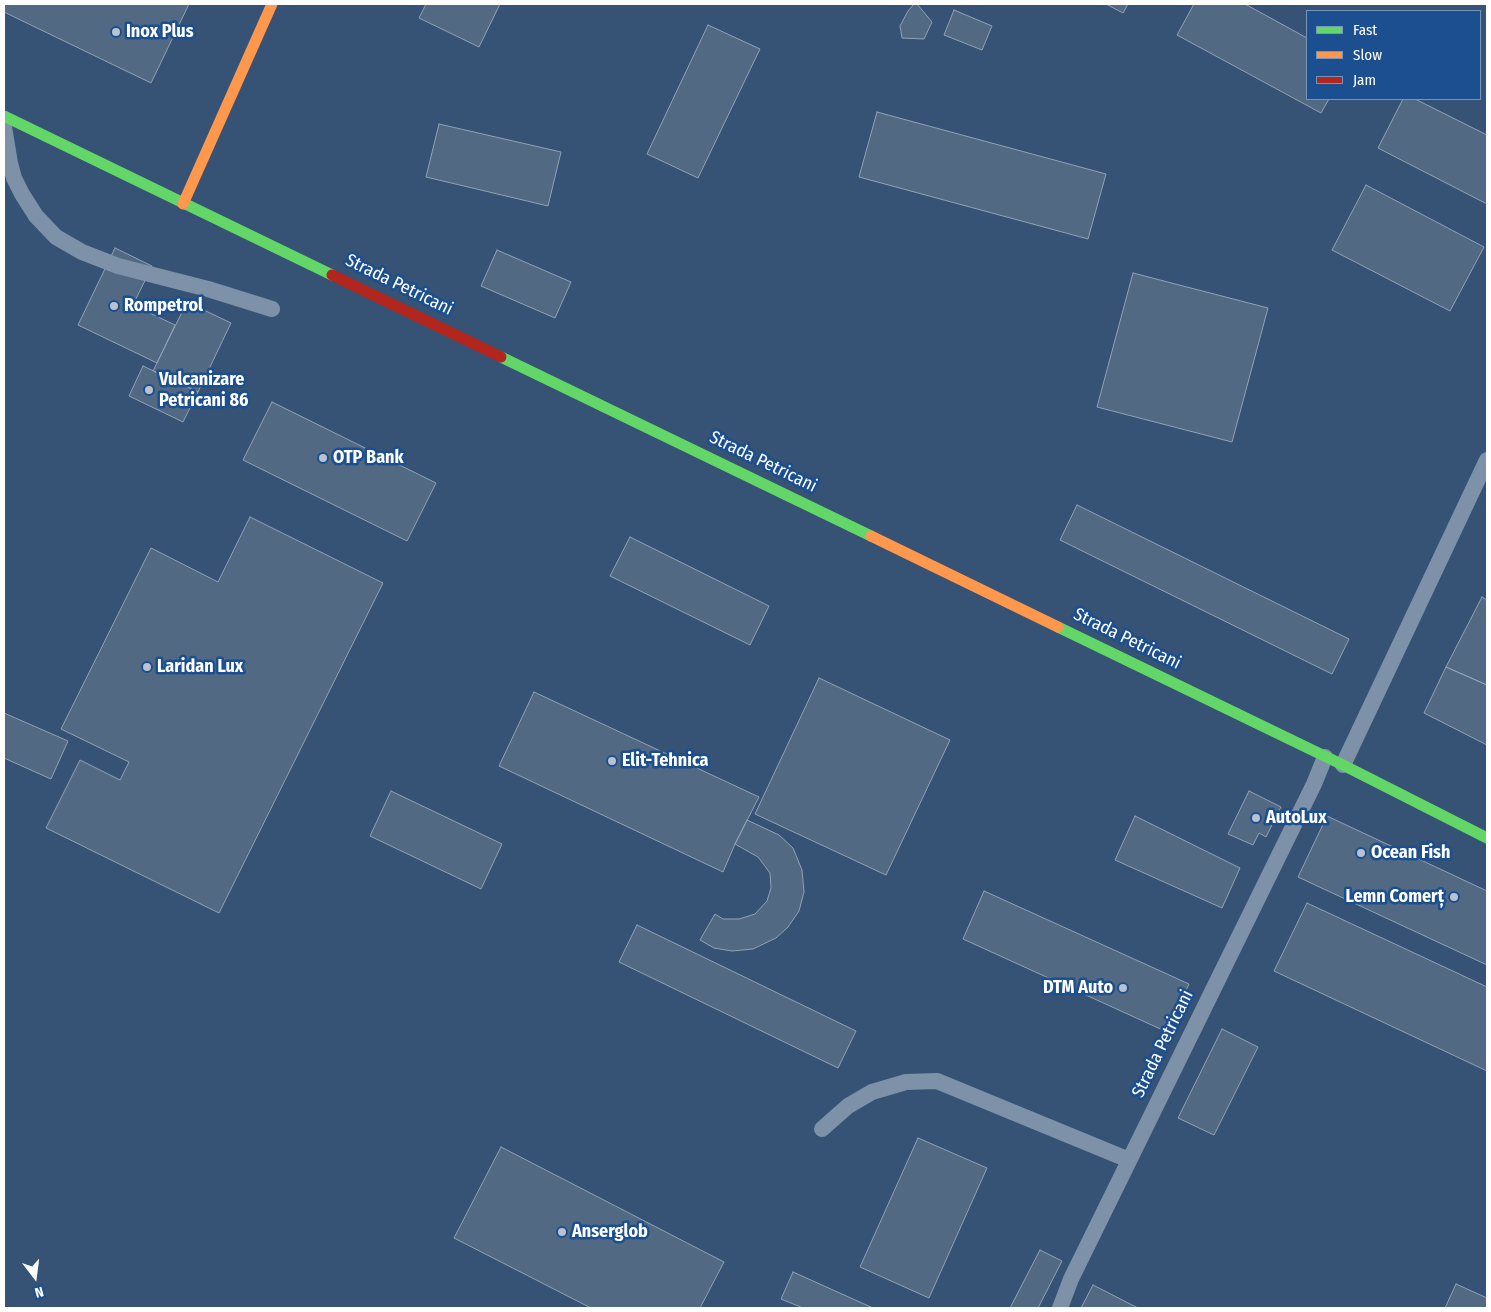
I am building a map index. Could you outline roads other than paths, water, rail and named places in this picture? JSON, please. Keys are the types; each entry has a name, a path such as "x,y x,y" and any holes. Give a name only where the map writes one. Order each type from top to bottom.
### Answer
{"main road":[{"path":"183,204 272,4"},
{"name":"Strada Petricani","path":"4,116 1342,765 1487,838"}],"lane":[{"path":"4,128 10,163 18,186 36,216 56,236 82,252 118,266 208,289 272,309"},
{"path":"1342,765 1487,460"},
{"name":"Strada Petricani","path":"1060,1308 1071,1279 1314,784 1324,757"},
{"path":"822,1129 848,1106 872,1092 906,1082 937,1082 1129,1160"}],"place":[{"name":"Inox Plus","path":"116,32"},
{"name":"Rompetrol","path":"114,306"},
{"name":"Vulcanizare Petricani 86","path":"149,390"},
{"name":"OTP Bank","path":"323,458"},
{"name":"Laridan Lux","path":"147,667"},
{"name":"Elit-Tehnica","path":"612,761"},
{"name":"AutoLux","path":"1256,818"},
{"name":"Ocean Fish","path":"1361,853"},
{"name":"Lemn Comerț","path":"1454,897"},
{"name":"DTM Auto","path":"1123,988"},
{"name":"Anserglob","path":"562,1232"}]}
